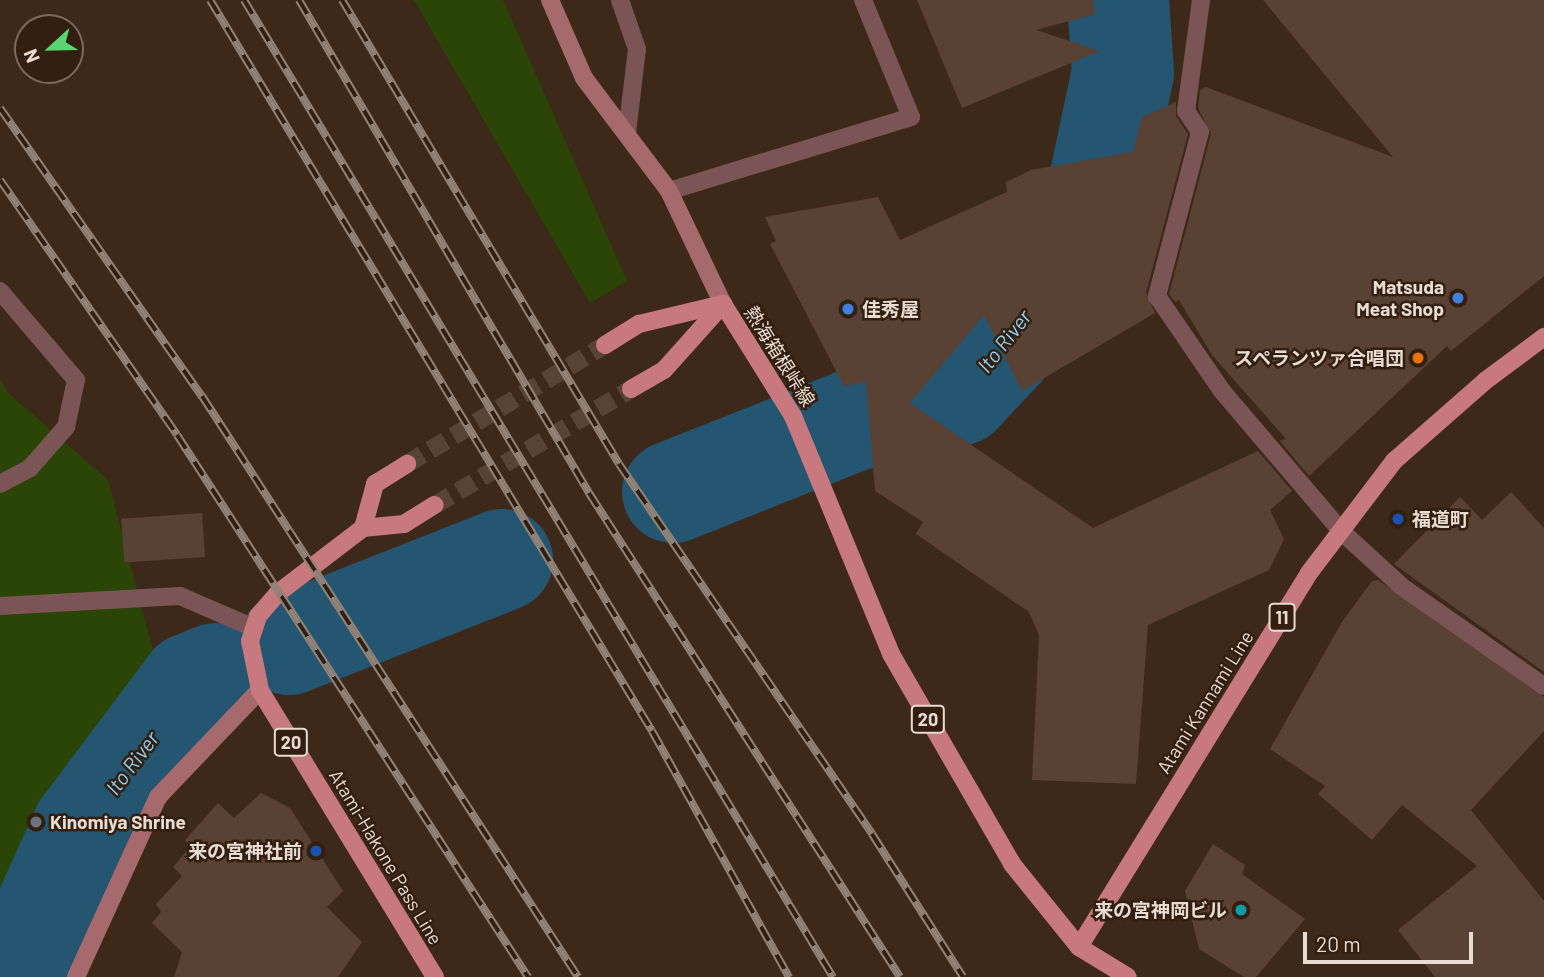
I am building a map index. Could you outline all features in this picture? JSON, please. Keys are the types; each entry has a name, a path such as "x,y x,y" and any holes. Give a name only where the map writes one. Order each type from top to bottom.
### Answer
{"main road":[{"name":"熱海箱根峠線","path":"605,345 639,324 723,304"},
{"name":"熱海箱根峠線","path":"631,389 664,370 723,304"},
{"name":"熱海箱根峠線","path":"723,304 793,416 891,654 1012,864 1079,947"},
{"name":"Atami Kannami Line","path":"1079,947 1309,573 1394,461 1485,381 1544,337"},
{"path":"363,528 374,484 407,464"},
{"path":"254,628 278,593 363,528 404,524 435,505"},
{"name":"Atami-Hakone Pass Line","path":"254,628 251,657 260,690 435,977"},
{"path":"1079,947 1128,977"}],"street":[{"path":"550,0 584,78 669,191 723,304"},
{"path":"620,0 637,49 627,132"},
{"path":"669,191 911,117 863,0"},
{"path":"1201,0 1186,111 1200,132 1157,296 1222,391 1341,531 1401,586 1544,686"},
{"path":"0,291 76,380 66,427 30,468 0,484"},
{"path":"0,606 180,596 254,628"},
{"path":"76,977 158,797 260,690"}],"green space":[{"path":"414,0 503,0 627,281 590,303"},
{"path":"0,379 8,393 108,480 160,677 0,960"}],"building":[{"path":"917,0 1093,0 1095,14 1036,30 1100,51 962,108"},
{"path":"1263,0 1544,0 1544,276 1451,351 1447,346 1309,476 1280,441 1286,439 1212,355 1179,300 1175,302 1169,294 1211,134 1198,108 1200,90 1206,87 1393,157"},
{"path":"1176,102 1176,116 1188,134 1146,293 1155,313 1022,391 984,315 910,403 1093,528 1258,451 1292,491 1270,510 1284,539 1269,570 1148,625 1136,784 1032,780 1039,635 1029,612 916,534 923,522 875,491 866,382 844,386 770,244 776,241 765,217 878,197 900,240 1007,192 1006,182 1031,170 1133,152 1142,117"},
{"path":"1511,492 1544,528 1544,672 1394,564 1460,497 1482,520"},
{"path":"202,513 205,557 124,563 121,519"},
{"path":"1378,580 1544,697 1544,731 1471,810 1544,901 1544,977 1435,977 1398,930 1477,866 1402,805 1372,840 1318,794 1325,786 1270,749 1342,622 1372,581"},
{"path":"261,793 290,808 343,891 327,907 362,942 338,977 174,977 182,952 152,923 161,912 156,904 182,876 173,867 191,846 185,840 218,803 234,818"},
{"name":"来の宮神岡ビル","path":"1213,844 1245,865 1242,874 1305,919 1256,977 1244,977 1199,949 1185,891"}],"waterway":[{"name":"Ito River","path":"673,492 854,420 960,394 1002,349 1091,223 1123,73 1118,0"},
{"name":"Ito River","path":"289,644 502,560"},
{"name":"Ito River","path":"0,975 29,948 83,828 191,684 216,674"}],"tunnel":[{"path":"407,464 605,345"},
{"path":"435,505 631,389"}],"railway":[{"path":"210,0 652,731 789,977"},
{"path":"244,0 833,977"},
{"path":"299,0 589,493 900,977"},
{"path":"342,0 619,464 872,834 963,977"},
{"path":"0,108 202,396 578,977"},
{"path":"0,180 177,435 528,977"}],"place":[{"name":"Matsuda Meat Shop","path":"1458,298"},
{"name":"佳秀屋","path":"848,309"},
{"name":"スペランツァ合唱団","path":"1418,358"},
{"name":"福道町","path":"1398,519"},
{"name":"Kinomiya Shrine","path":"36,822"},
{"name":"来の宮神社前","path":"316,851"},
{"name":"来の宮神岡ビル","path":"1241,910"}]}
